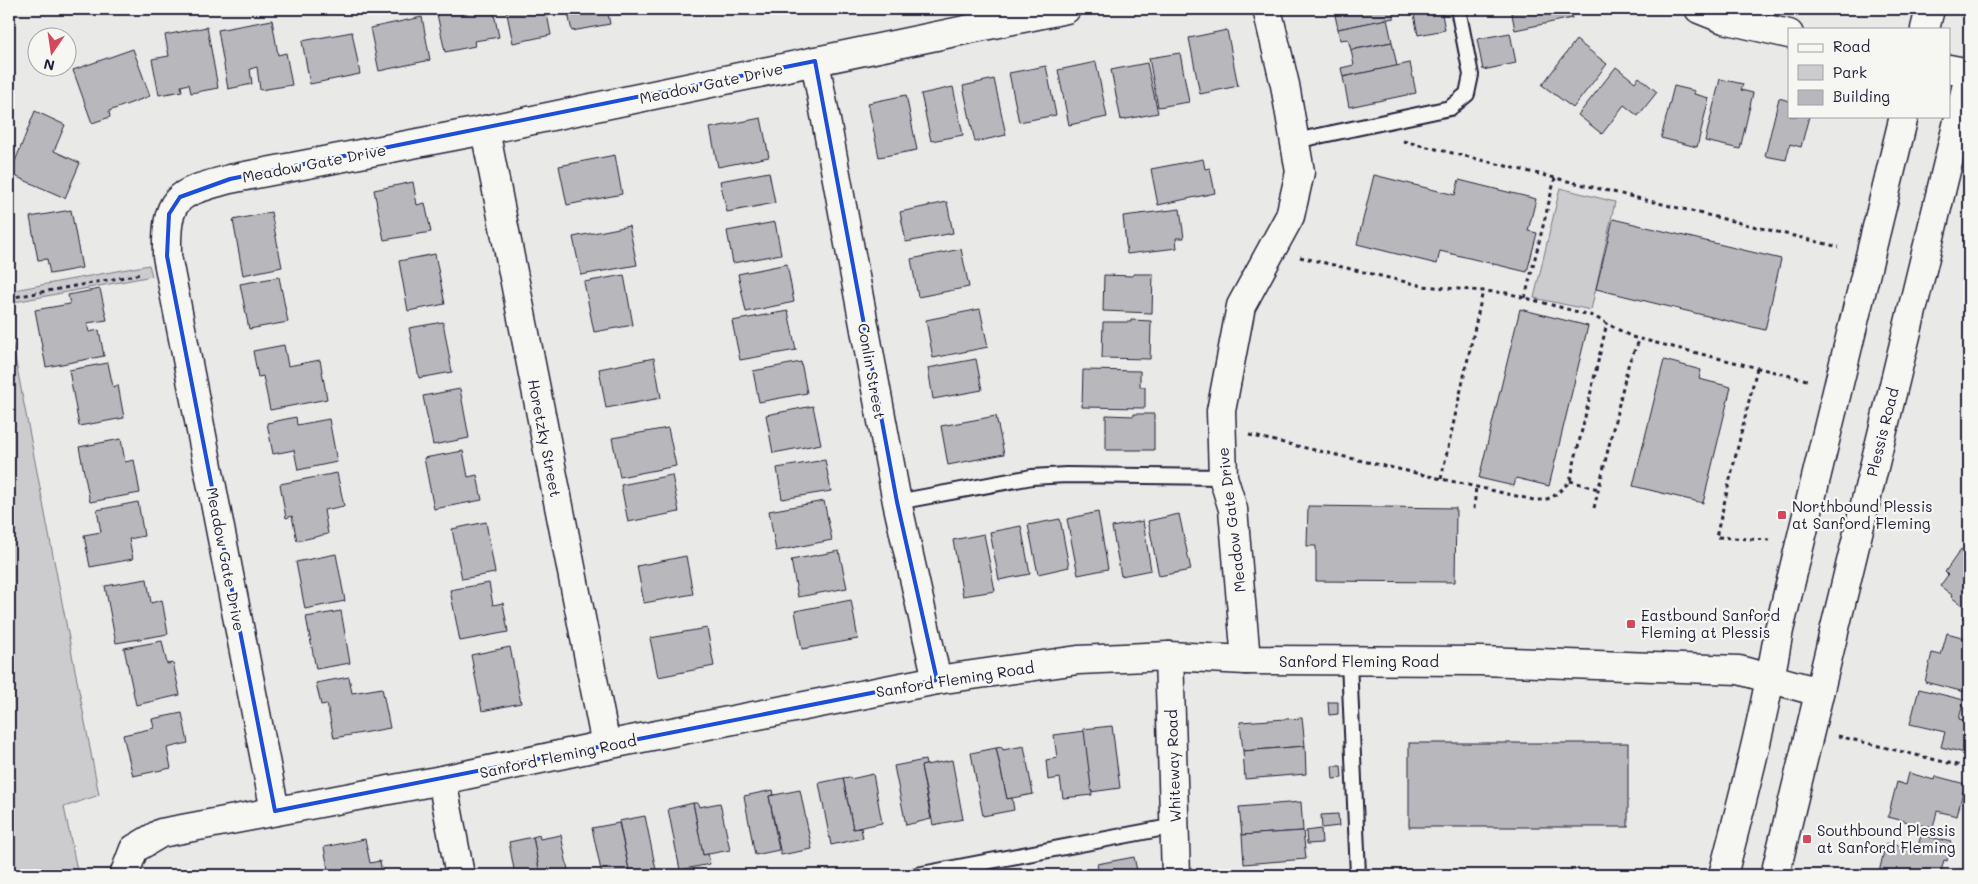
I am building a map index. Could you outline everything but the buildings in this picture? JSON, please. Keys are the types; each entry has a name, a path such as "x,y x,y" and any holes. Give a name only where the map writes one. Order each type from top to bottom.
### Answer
{"street":[{"name":"Meadow Gate Drive","path":"275,811 167,256 166,230 169,214 180,197 200,187 230,179 485,130 1066,9"},
{"name":"Meadow Gate Drive","path":"1246,660 1233,509 1223,477 1221,411 1241,306 1290,216 1300,172 1285,85 1267,9"},
{"path":"1699,9 1724,19 1788,34"},
{"path":"1925,28 1930,9"},
{"name":"Conlin Street","path":"815,61 897,502 937,680"},
{"path":"1950,69 1969,75"},
{"name":"Plessis Road","path":"1775,875 1969,75"},
{"path":"1723,875 1759,734 1779,630 1904,118"},
{"name":"Horetzky Street","path":"485,130 606,745"},
{"name":"Sanford Fleming Road","path":"124,875 134,849 161,833 442,780 606,745 937,680 1078,660 1169,656 1246,660 1480,661 1739,670 1819,692"},
{"name":"Whiteway Road","path":"1169,656 1176,875"},
{"path":"442,780 460,875"}],"lane":[{"path":"1295,141 1450,108 1467,94 1471,75 1458,9"},
{"path":"897,502 1032,477 1066,475 1223,477"},
{"path":"1349,661 1358,875"},
{"path":"916,875 1175,826"}],"path":[{"path":"1401,140 1839,247"},
{"path":"1525,298 1555,178"},
{"path":"1272,250 1423,286 1483,291 1525,298 1593,316 1632,337 1807,380"},
{"path":"9,298 169,268"},
{"path":"1441,479 1483,291"},
{"path":"1221,429 1534,500 1546,500 1558,494 1570,481 1607,323"},
{"path":"1594,508 1629,362 1640,339"},
{"path":"1757,368 1716,538 1768,540"},
{"path":"1570,481 1598,489"},
{"path":"1474,509 1476,486"},
{"path":"1838,736 1969,768"}],"highlighted area":[{"path":"815,61 897,502 937,680 275,811 167,256 169,214 180,197 230,179"}],"green space":[{"path":"1560,188 1615,202 1591,310 1534,298"},
{"path":"149,265 152,276 9,303 9,291"},
{"path":"9,326 99,795 64,807 78,875 9,875"}],"place":[{"name":"Northbound Plessis at Sanford Fleming","path":"1782,515"},
{"name":"Eastbound Sanford Fleming at Plessis","path":"1631,624"},
{"name":"Southbound Plessis at Sanford Fleming","path":"1807,839"}]}
